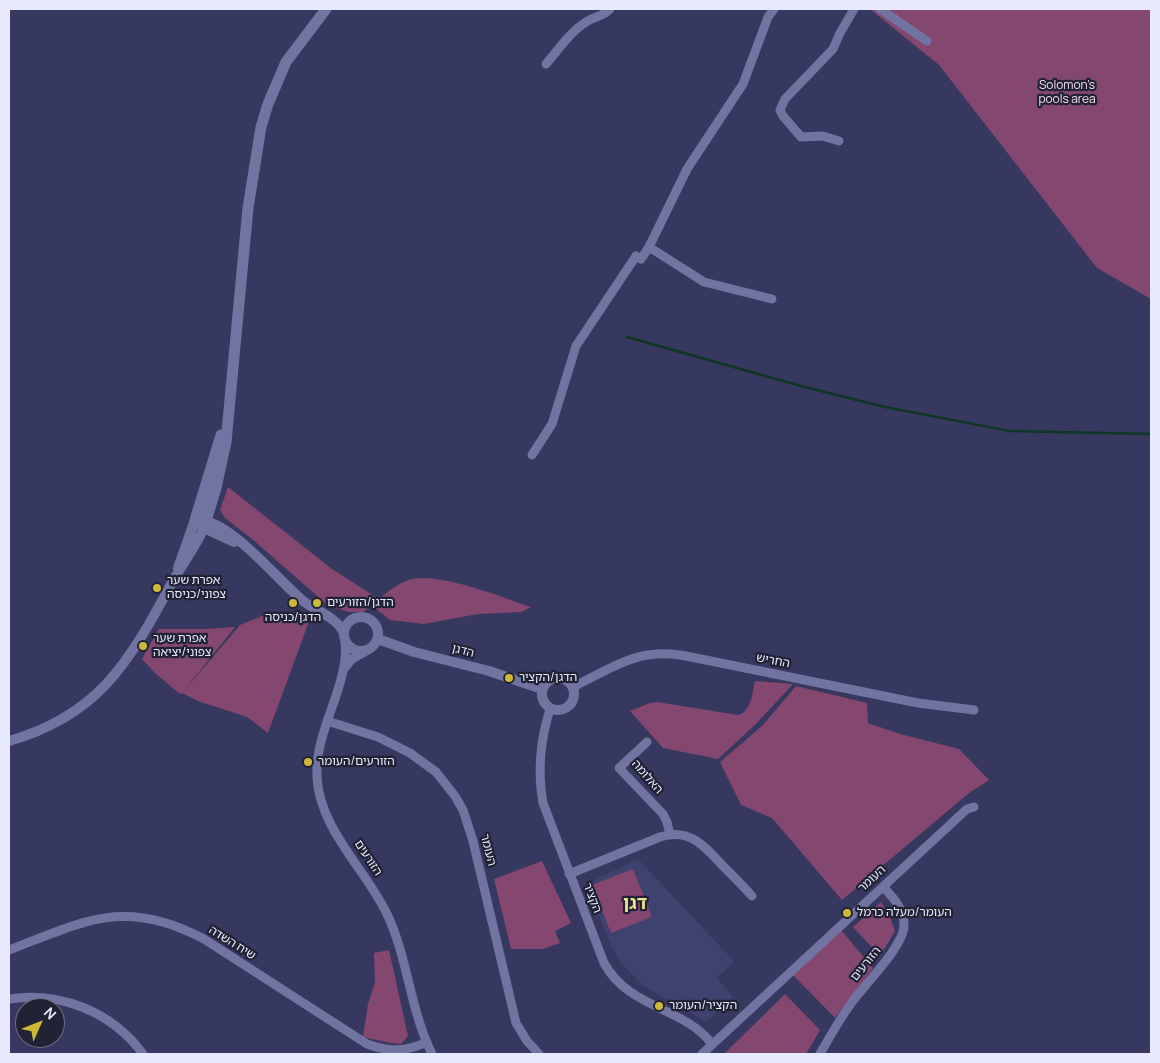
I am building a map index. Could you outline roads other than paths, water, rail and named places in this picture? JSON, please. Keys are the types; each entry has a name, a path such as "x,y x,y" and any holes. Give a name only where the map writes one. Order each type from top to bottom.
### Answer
{"main road":[{"path":"202,523 223,458 248,208 261,127 268,104 286,62 326,9"},
{"path":"261,127 292,66 335,9"}],"street":[{"path":"546,64 570,35 587,21 604,15 610,9"},
{"path":"532,455 552,424 576,346 636,256 641,259 649,247 687,169 743,84 768,17 774,9"},
{"path":"839,141 823,136 801,137 780,110 785,99 833,49 854,9"},
{"path":"880,9 927,41"},
{"path":"649,247 704,282 772,299"},
{"path":"9,741 29,735 63,720 98,693 136,646 171,585 202,523 228,533 260,559 302,600 338,623 353,649 366,650"},
{"path":"327,616 367,617 374,622 378,632 378,639 373,646 350,661 342,673"},
{"path":"345,637 347,623 356,617"},
{"name":"הזורעים","path":"345,637 342,673 317,761 317,779 322,804 335,830 379,898 391,921 416,1013 432,1054"},
{"name":"הדגן","path":"378,639 414,652 489,671 542,689"},
{"name":"החריש","path":"573,687 633,658 662,653 686,656 918,703 974,710"},
{"path":"555,678 565,679 573,687 574,697 569,706 560,710 550,709 542,699 542,689 546,682 555,678"},
{"name":"הקציר","path":"550,709 541,744 540,780 546,814 602,958 612,976 632,994 698,1030 712,1044"},
{"name":"העומר","path":"327,721 378,737 410,753 436,772 455,796 463,810 473,841 516,1023 527,1042 539,1054"},
{"name":"האלומה","path":"647,742 619,768 663,814 668,822 670,834"},
{"name":"העומר","path":"702,1054 967,809 974,806"},
{"path":"569,874 660,837 670,834 685,835 700,843 752,896"},
{"name":"הזורעים","path":"820,1054 849,1006 894,949 903,934 904,920 902,914 896,902 882,887"},
{"name":"שיח השדה","path":"9,950 69,927 100,918 130,916 160,921 182,928 204,939 367,1044 386,1050 400,1051 427,1042"},
{"path":"9,999 48,998 79,1005 93,1011 118,1028 143,1054"}],"waterway":[{"path":"627,337 801,386 885,407 1010,431 1151,434"}],"place":[{"name":"אפרת שער צפוני/כניסה","path":"157,588"},
{"name":"הדגן/כניסה","path":"293,603"},
{"name":"הדגן/הזורעים","path":"317,603"},
{"name":"אפרת שער צפוני/יציאה","path":"143,646"},
{"name":"הדגן/הקציר","path":"509,678"},
{"name":"הזורעים/העומר","path":"308,762"},
{"name":"העומר/מעלה כרמל","path":"847,913"},
{"name":"הקציר/העומר","path":"659,1006"}],"district":[{"name":"דגן","path":"635,904"}],"park label":[{"name":"Solomon's pools area","path":"1067,93"}]}
